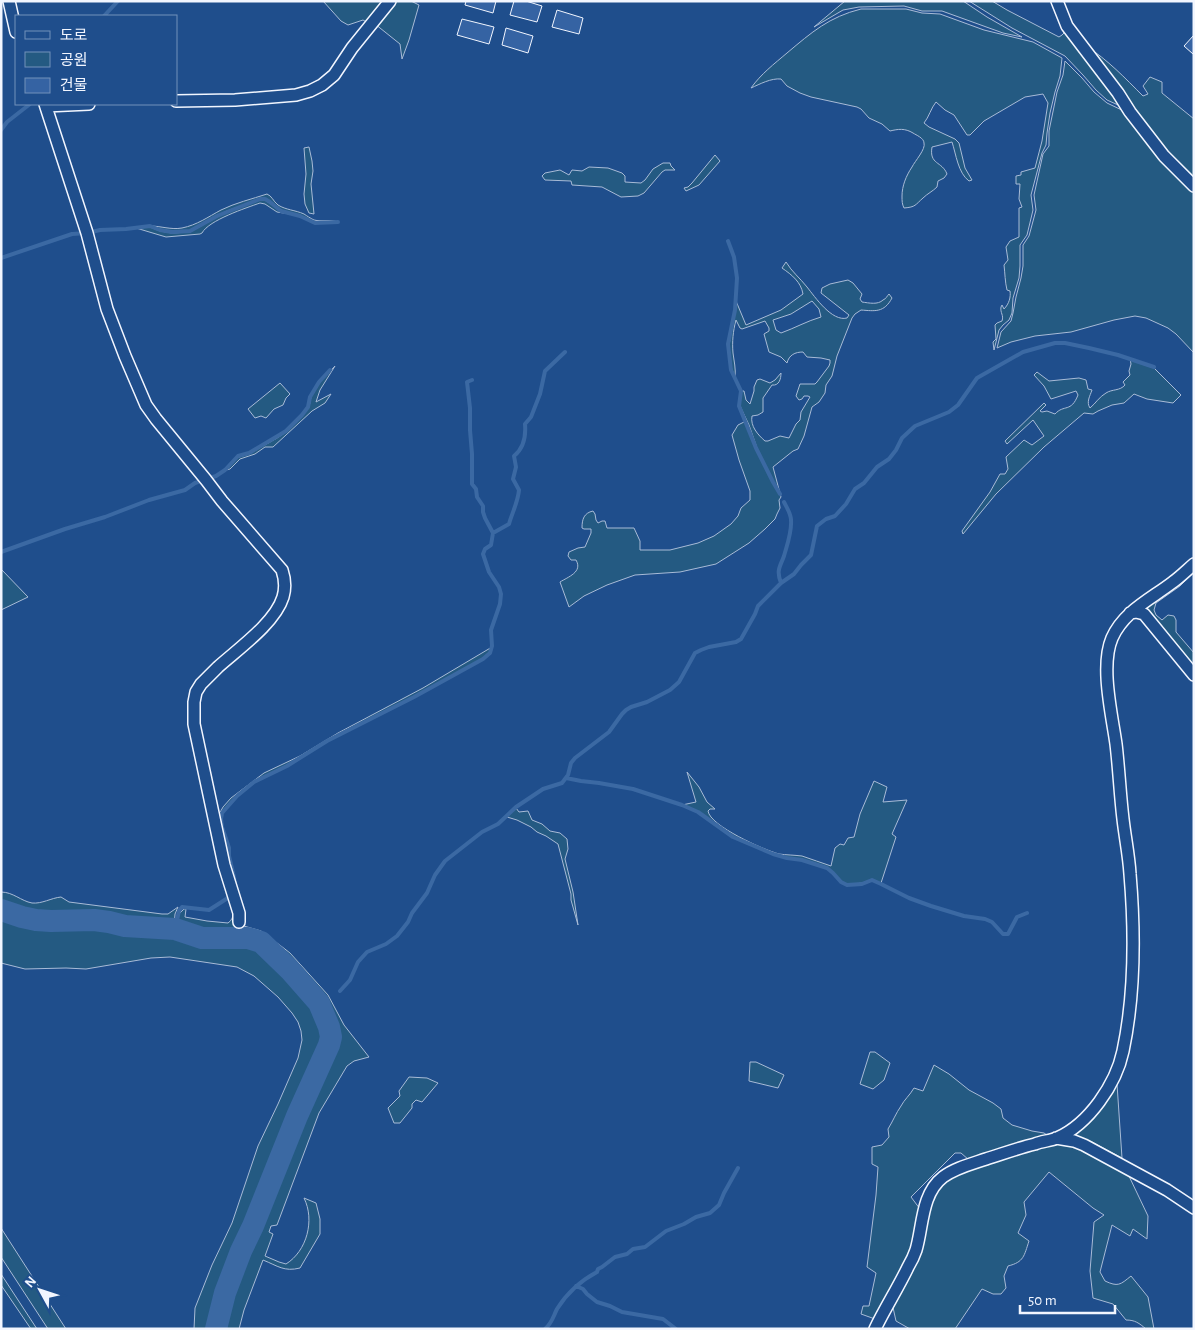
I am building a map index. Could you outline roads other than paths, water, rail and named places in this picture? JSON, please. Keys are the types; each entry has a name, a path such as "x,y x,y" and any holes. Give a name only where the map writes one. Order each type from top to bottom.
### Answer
{"street":[{"path":"9,1 15,28"},
{"path":"178,101 296,95 310,91 322,85 334,75 352,48 390,1"},
{"path":"1057,1 1067,26 1118,93 1130,112 1164,156 1194,186"},
{"path":"46,105 84,224 108,309 146,405 222,501 282,570 284,576 285,590 273,614 263,626 201,684 196,692 194,702 194,724 199,750 224,865 240,922"},
{"path":"875,1329 916,1252 926,1203 932,1189 942,1178 965,1166 1056,1138 1069,1131 1083,1120 1113,1080 1122,1053 1131,997 1133,926 1130,872 1107,677 1107,655 1111,640 1118,626 1130,614 1194,564"},
{"path":"1130,614 1136,612 1144,614 1194,675"},
{"path":"1056,1138 1074,1141 1092,1148 1167,1190 1194,1208"}],"waterway":[{"path":"105,15 118,1"},
{"path":"1,130 7,122 29,105"},
{"path":"1,258 72,234 150,226 172,232 190,231 217,216 260,199 265,199 281,211 300,216 315,223 338,222"},
{"path":"728,241 734,257 737,278 735,310 728,344 731,370 741,391 739,406 756,448 780,494"},
{"path":"340,991 350,980 358,962 367,952 386,944 397,936 427,893 435,875 445,861 482,832 498,824 516,807 543,789 562,783 568,775 571,763 575,758 609,732 626,710 670,690 679,682 695,653 709,647 736,642 741,639 758,606 781,583 794,574 811,555 817,526 826,519 835,516 846,504 855,489 864,483 877,467 889,459 902,438 915,426 949,412 958,405 977,378 1023,352 1055,343 1065,343 1118,355 1154,367"},
{"path":"235,886 229,848 221,819 222,813 237,796 254,782 287,766 327,741 414,697 483,659 490,653 492,646 491,630 500,604 501,594 499,587 489,572 483,554 485,549 491,545 493,533 509,524 519,490 513,479 516,467 514,456 524,441 525,424 531,417 540,394 545,371 565,352"},
{"path":"1,552 149,500 185,490 195,483 216,476 225,470 238,456 249,453 286,431 308,407 310,397 319,382 330,370"},
{"path":"472,380 467,382 470,408 472,484 476,489 477,497 483,506 485,518 493,533"},
{"path":"781,583 779,569 788,543 791,525 790,516 784,502"},
{"path":"566,778 633,789 682,805 698,812 733,837 773,854 827,868 841,882 847,885 862,884 872,880 909,898 931,906 964,916 985,919 992,922 1003,934 1008,934 1017,917 1027,913"},
{"path":"175,929 179,911 182,907 209,910 231,896"},
{"path":"1,910 36,920 94,920 125,926 175,929 202,938 248,938 261,942 290,970 319,1003 329,1027 331,1037 329,1045 297,1116 253,1226 241,1251 225,1293 216,1329"},
{"path":"319,1003 324,999"},
{"path":"545,1329 561,1303 570,1293 580,1283 615,1257 627,1254 633,1249 645,1247 666,1231 696,1217 710,1213 719,1205 738,1168"},
{"path":"576,1286 583,1289 597,1302 622,1312 663,1319 676,1329"}]}
